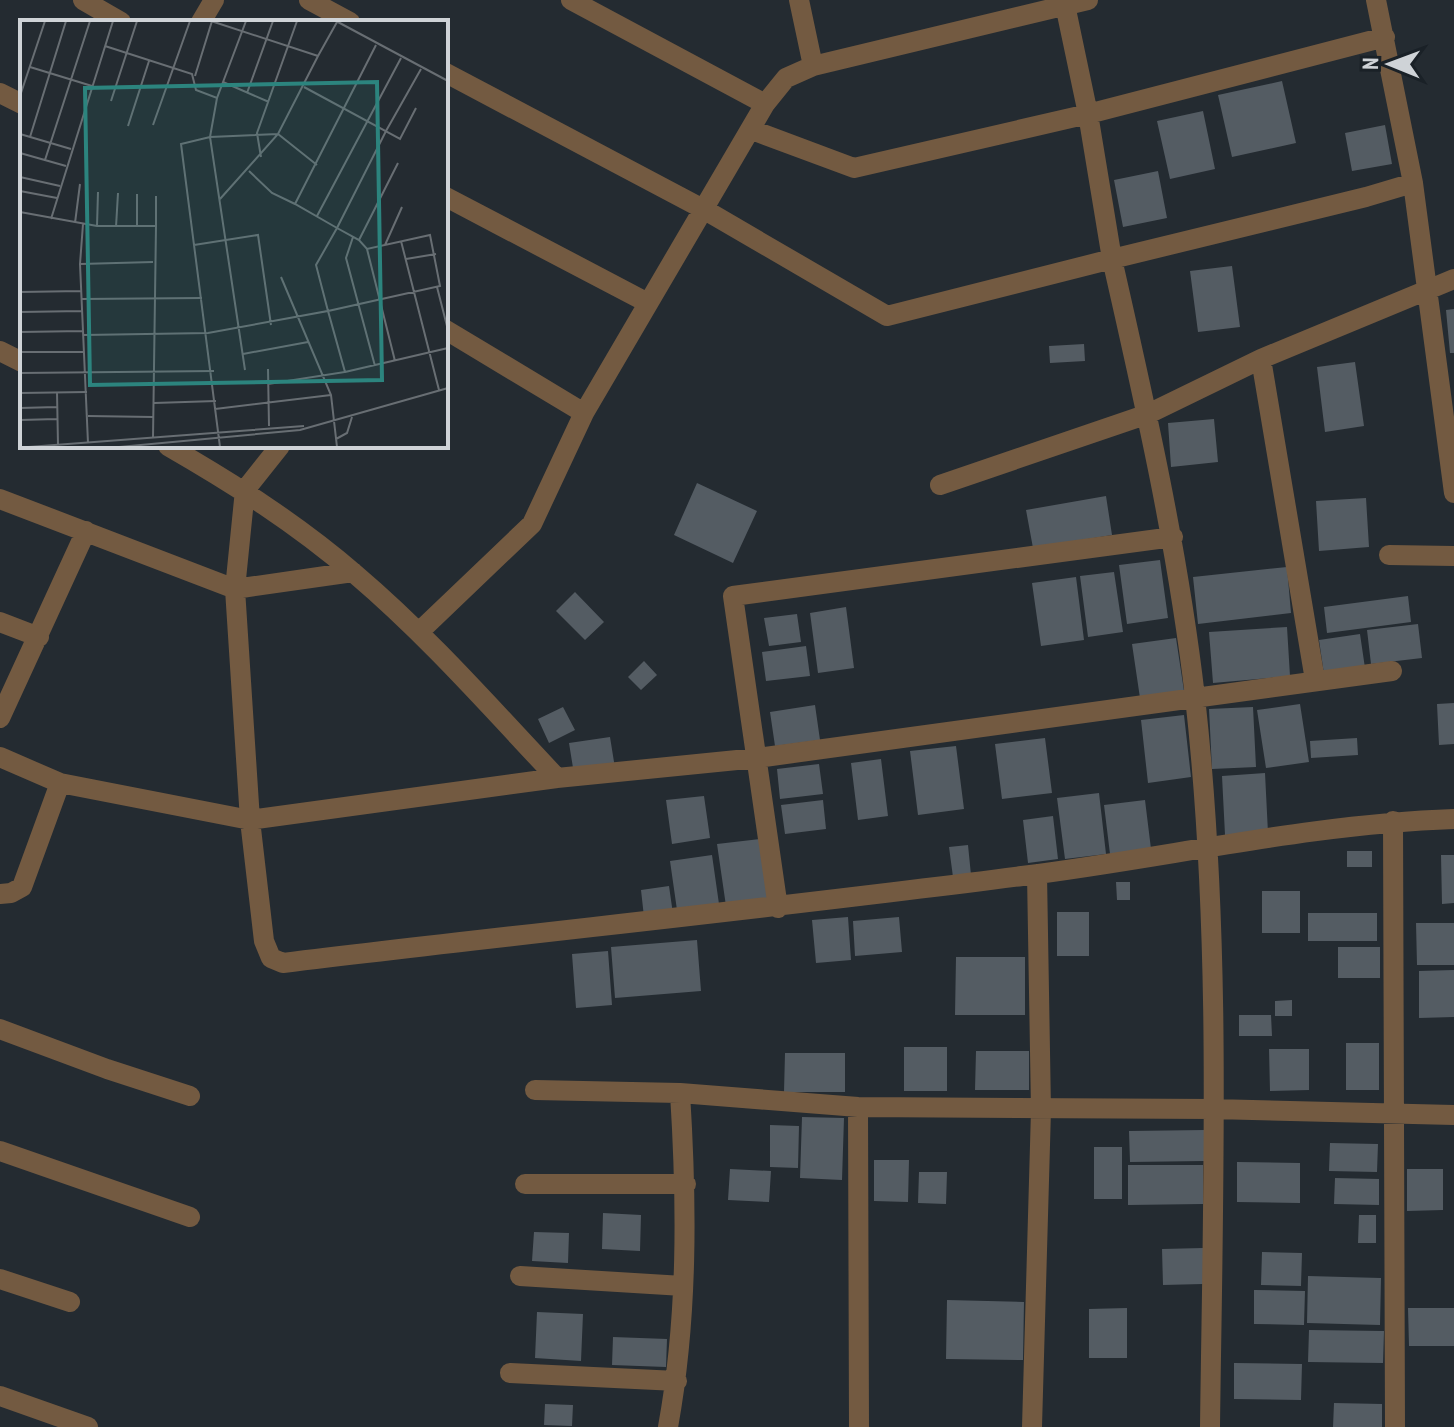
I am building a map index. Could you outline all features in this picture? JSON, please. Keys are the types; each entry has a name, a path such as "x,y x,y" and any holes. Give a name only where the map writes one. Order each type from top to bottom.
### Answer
{"street":[{"path":"83,0 118,20"},
{"path":"202,20 214,0"},
{"path":"309,0 346,20"},
{"path":"571,0 765,104"},
{"path":"799,0 813,66"},
{"path":"419,632 532,524 584,413 765,104 786,78 813,66 1064,3 1088,0"},
{"path":"1376,0 1413,183 1454,493"},
{"path":"1064,3 1088,114 1112,259 1173,537 1195,697 1208,848 1213,1109 1210,1427"},
{"path":"752,130 854,168 1088,114 1385,37"},
{"path":"448,74 705,210 887,316 1413,183"},
{"path":"0,93 20,103"},
{"path":"448,198 648,303"},
{"path":"940,485 1148,414 1261,359 1454,279"},
{"path":"448,331 584,413"},
{"path":"1261,359 1315,680"},
{"path":"172,448 245,490 353,572 419,632 557,778"},
{"path":"278,448 245,490 235,589 250,820 264,941 271,958 283,963 778,908 1037,874 1393,821 1454,819"},
{"path":"0,499 235,589 353,572"},
{"path":"0,718 86,531"},
{"path":"778,908 733,596 1173,537"},
{"path":"1389,555 1454,556"},
{"path":"0,622 39,637"},
{"path":"0,757 60,783 250,820 557,778 757,758 1392,671"},
{"path":"0,894 22,887 60,783"},
{"path":"1393,821 1395,1427"},
{"path":"1032,1427 1041,1110 1037,874"},
{"path":"0,1029 190,1096"},
{"path":"535,1090 680,1093 858,1107 1213,1109 1454,1115"},
{"path":"668,1427 677,1381 683,1286 686,1184 680,1093"},
{"path":"858,1107 859,1427"},
{"path":"0,1151 190,1217"},
{"path":"525,1184 686,1184"},
{"path":"520,1276 683,1286"},
{"path":"0,1279 70,1302"},
{"path":"510,1373 677,1381"},
{"path":"0,1396 88,1427"}],"building":[{"path":"1282,81 1296,143 1232,157 1218,95"},
{"path":"1203,111 1215,169 1170,179 1157,121"},
{"path":"1385,125 1392,164 1352,171 1345,133"},
{"path":"1158,171 1167,218 1123,227 1114,180"},
{"path":"1232,266 1240,327 1198,332 1190,271"},
{"path":"1454,309 1454,353 1450,353 1446,310"},
{"path":"1084,344 1085,361 1050,363 1049,346"},
{"path":"1355,362 1364,426 1325,432 1317,367"},
{"path":"1214,419 1218,462 1171,467 1168,423"},
{"path":"697,483 757,511 733,563 674,535"},
{"path":"1106,496 1112,535 1033,548 1026,510"},
{"path":"1366,498 1369,547 1319,551 1316,501"},
{"path":"1160,560 1168,618 1127,624 1119,565"},
{"path":"1287,567 1291,613 1198,624 1193,577"},
{"path":"1114,572 1123,632 1088,637 1080,576"},
{"path":"1076,577 1084,640 1041,646 1032,583"},
{"path":"575,592 604,622 585,640 556,611"},
{"path":"1408,596 1411,622 1327,633 1324,607"},
{"path":"846,607 854,668 818,673 810,613"},
{"path":"797,614 801,642 769,646 764,618"},
{"path":"1418,624 1422,658 1371,664 1367,630"},
{"path":"1287,627 1290,676 1213,683 1209,632"},
{"path":"1360,634 1365,668 1324,674 1319,640"},
{"path":"1176,638 1184,691 1140,698 1132,644"},
{"path":"806,646 810,676 766,681 762,652"},
{"path":"644,661 657,675 641,690 628,677"},
{"path":"1454,703 1454,744 1439,745 1437,704"},
{"path":"1300,704 1309,762 1266,768 1257,710"},
{"path":"815,705 820,740 775,746 770,712"},
{"path":"563,707 575,730 549,743 538,719"},
{"path":"1253,707 1256,767 1212,769 1209,709"},
{"path":"1184,715 1191,777 1148,783 1141,720"},
{"path":"610,737 615,768 574,774 569,743"},
{"path":"1045,738 1052,793 1002,799 995,744"},
{"path":"1357,738 1358,755 1311,758 1310,741"},
{"path":"956,746 964,809 918,815 910,751"},
{"path":"881,759 888,816 858,820 851,763"},
{"path":"819,764 823,794 780,799 777,769"},
{"path":"1265,773 1268,833 1225,835 1222,776"},
{"path":"1099,793 1106,854 1065,859 1057,798"},
{"path":"704,796 710,838 672,844 666,800"},
{"path":"823,800 826,829 785,834 781,805"},
{"path":"1145,800 1151,849 1110,854 1104,805"},
{"path":"1053,816 1058,859 1028,863 1023,820"},
{"path":"760,839 768,900 726,906 717,844"},
{"path":"968,845 971,875 953,877 949,847"},
{"path":"1347,851 1372,851 1372,867 1347,867"},
{"path":"712,855 719,904 677,910 670,861"},
{"path":"1441,855 1454,855 1454,903 1442,904"},
{"path":"1116,882 1130,882 1130,900 1117,900"},
{"path":"669,886 673,914 644,917 641,890"},
{"path":"1262,891 1300,891 1300,933 1262,933"},
{"path":"1057,912 1089,912 1089,956 1057,956"},
{"path":"1308,913 1377,913 1377,941 1308,941"},
{"path":"848,917 851,960 816,963 812,920"},
{"path":"899,917 902,952 855,956 853,921"},
{"path":"1416,923 1454,923 1454,965 1417,965"},
{"path":"697,940 701,991 615,998 611,947"},
{"path":"1338,947 1380,947 1380,978 1338,978"},
{"path":"608,951 612,1005 576,1008 572,954"},
{"path":"956,957 1025,957 1025,1015 955,1015"},
{"path":"1454,970 1454,1017 1419,1018 1419,971"},
{"path":"1292,1000 1292,1016 1275,1016 1275,1001"},
{"path":"1239,1015 1271,1015 1272,1036 1239,1036"},
{"path":"1346,1043 1379,1043 1379,1090 1346,1090"},
{"path":"904,1047 947,1047 947,1091 904,1091"},
{"path":"1269,1049 1309,1049 1309,1090 1270,1091"},
{"path":"976,1051 1029,1051 1029,1090 975,1090"},
{"path":"785,1053 845,1053 845,1092 784,1092"},
{"path":"802,1117 844,1118 842,1180 800,1178"},
{"path":"770,1125 799,1126 798,1168 770,1167"},
{"path":"1205,1130 1205,1161 1130,1162 1129,1131"},
{"path":"1330,1143 1378,1144 1377,1172 1329,1171"},
{"path":"1094,1147 1122,1147 1122,1199 1094,1199"},
{"path":"874,1160 909,1160 908,1202 874,1201"},
{"path":"1237,1162 1300,1163 1300,1203 1237,1202"},
{"path":"1128,1165 1203,1165 1203,1204 1128,1205"},
{"path":"730,1169 771,1171 769,1202 728,1200"},
{"path":"1407,1169 1443,1169 1443,1210 1407,1211"},
{"path":"919,1172 947,1172 946,1204 918,1203"},
{"path":"1335,1178 1379,1179 1379,1205 1334,1204"},
{"path":"603,1213 641,1215 640,1251 602,1249"},
{"path":"1359,1215 1376,1215 1376,1243 1358,1243"},
{"path":"534,1232 569,1233 568,1263 532,1261"},
{"path":"1203,1248 1203,1284 1163,1285 1162,1249"},
{"path":"1262,1252 1302,1253 1301,1286 1261,1285"},
{"path":"1308,1276 1381,1278 1380,1325 1307,1323"},
{"path":"1254,1290 1305,1291 1304,1325 1254,1324"},
{"path":"947,1300 1024,1302 1023,1360 946,1359"},
{"path":"1127,1308 1127,1358 1089,1358 1089,1309"},
{"path":"1408,1308 1454,1308 1454,1346 1409,1346"},
{"path":"537,1312 583,1314 581,1361 535,1358"},
{"path":"1309,1330 1384,1331 1383,1363 1308,1362"},
{"path":"613,1337 667,1339 666,1367 612,1365"},
{"path":"1234,1363 1302,1364 1301,1400 1234,1399"},
{"path":"1334,1403 1382,1404 1382,1427 1333,1427"},
{"path":"545,1404 573,1405 572,1426 544,1425"}]}
